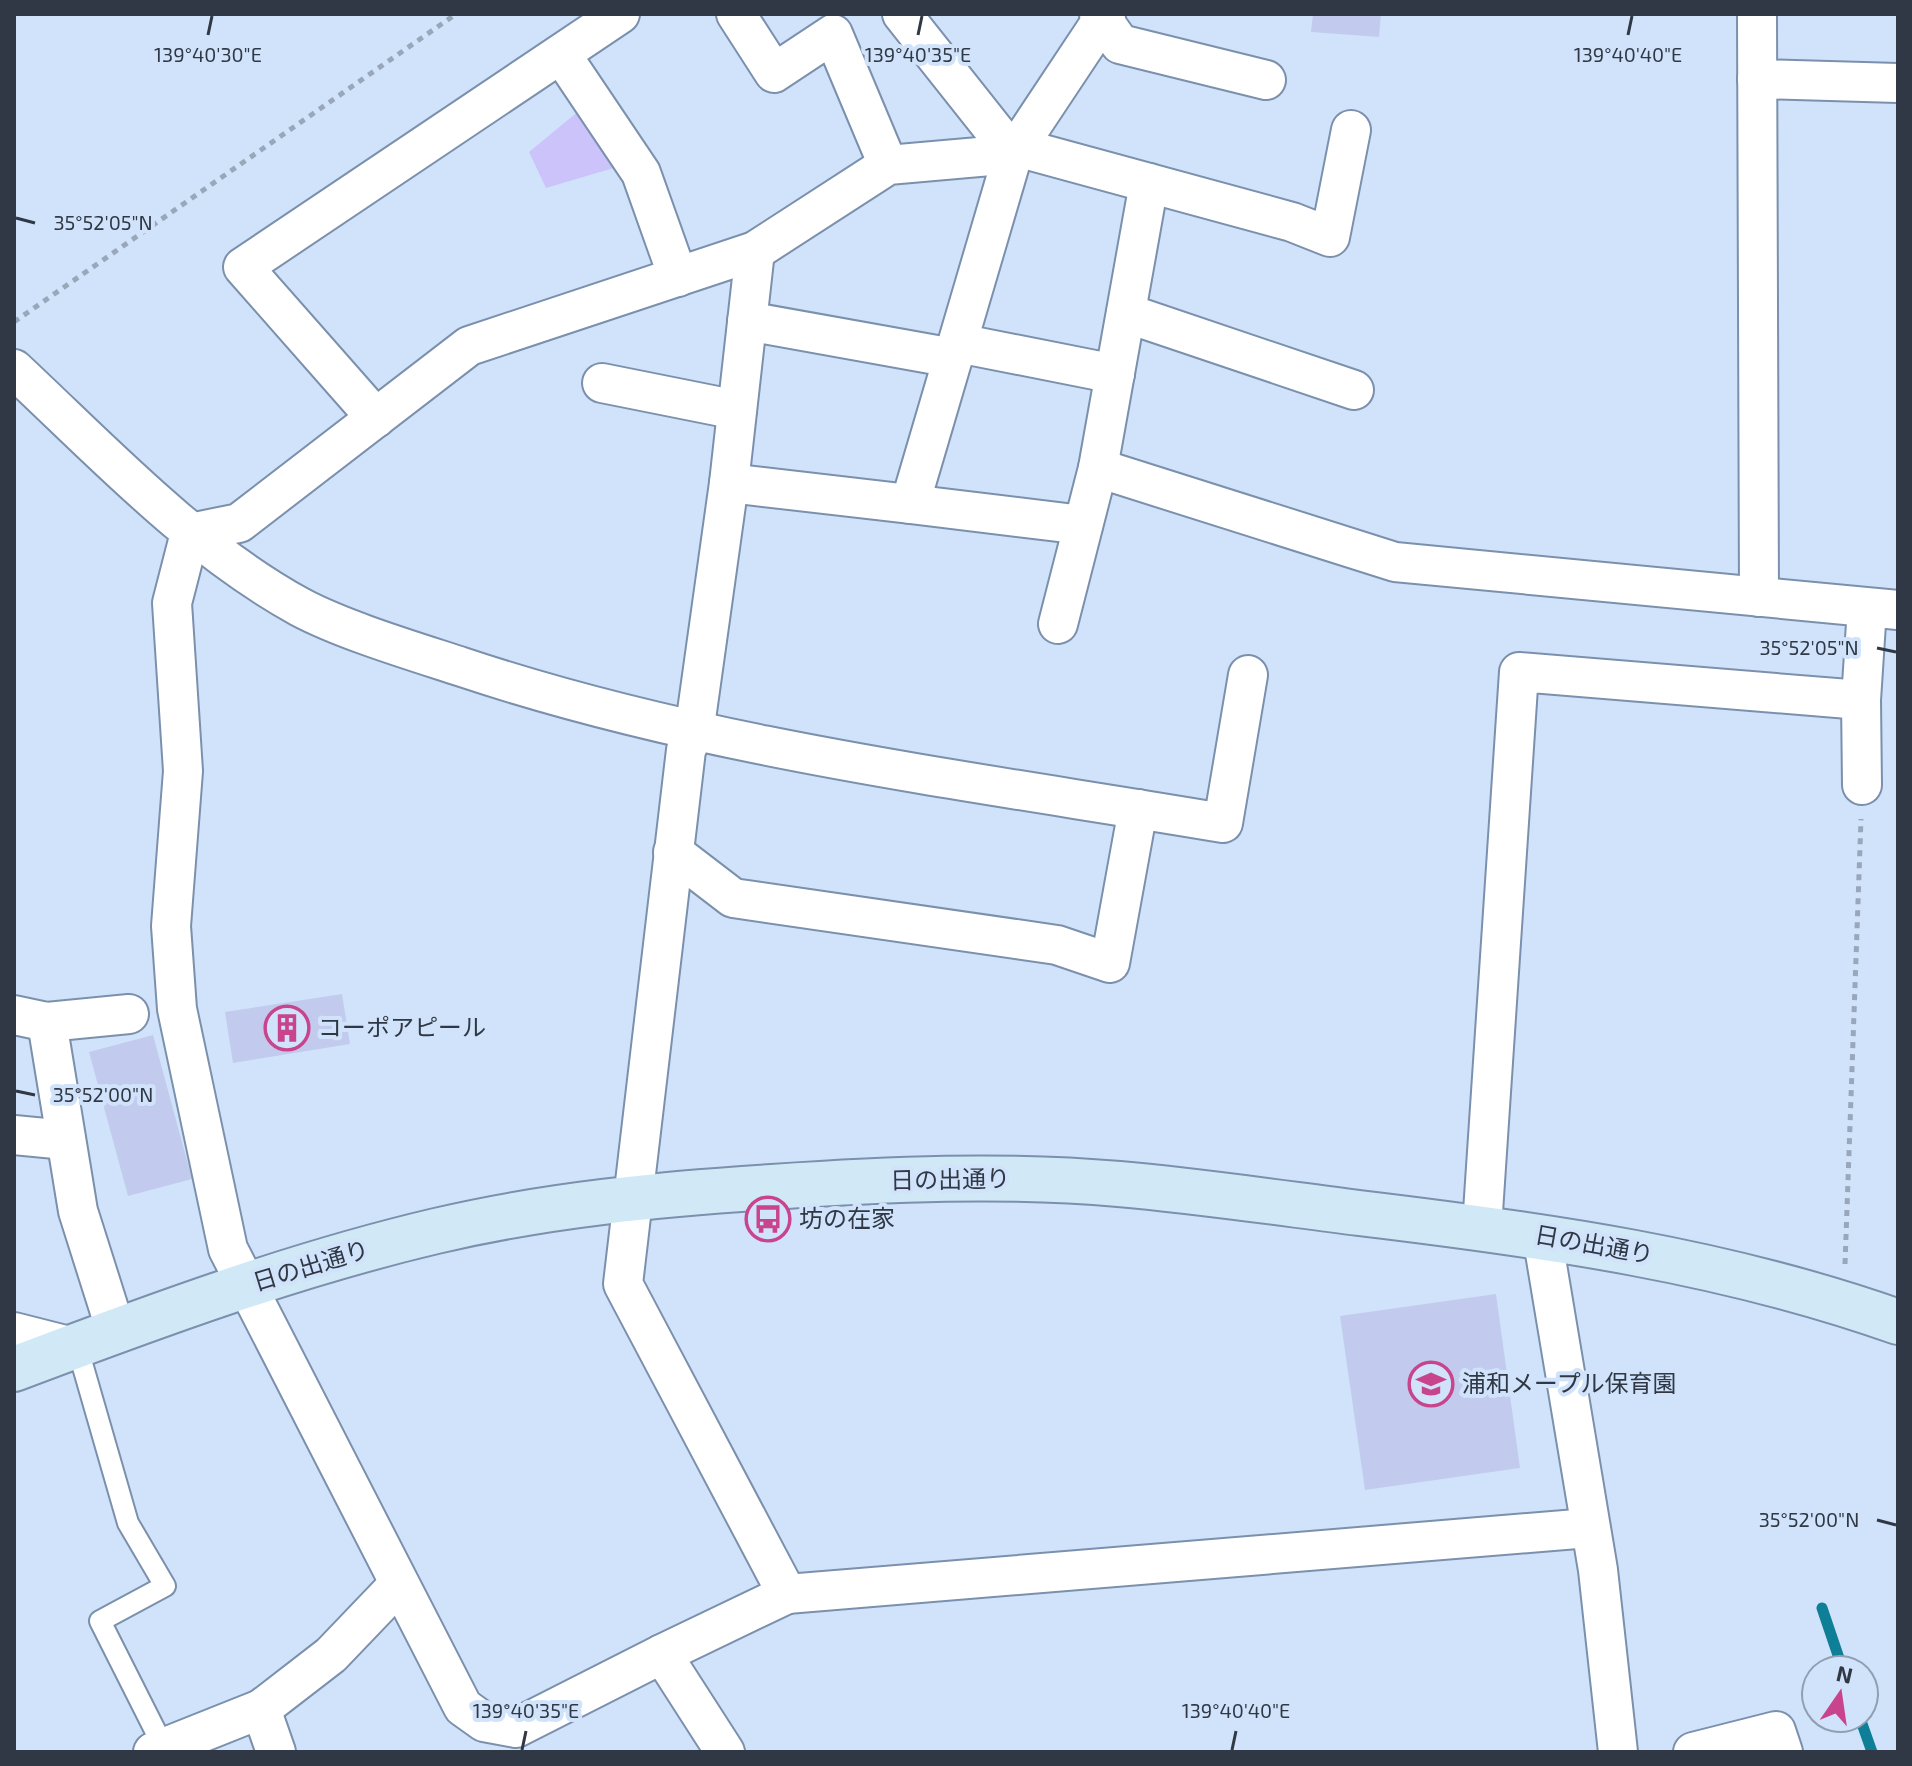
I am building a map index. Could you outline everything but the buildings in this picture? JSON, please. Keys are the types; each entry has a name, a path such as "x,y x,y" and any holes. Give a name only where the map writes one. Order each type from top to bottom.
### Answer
{"street":[{"path":"376,418 243,267 620,14"},
{"path":"736,14 774,73 833,34 888,165"},
{"path":"902,14 1015,150"},
{"path":"1757,14 1759,597"},
{"path":"910,504 1015,150 1103,15 1120,44 1266,80"},
{"path":"561,54 641,173 678,277"},
{"path":"1757,79 1898,83"},
{"path":"190,533 239,523 469,346 755,251 888,165 1015,150 1292,222 1330,237 1351,130"},
{"path":"1058,624 1098,468 1149,183"},
{"path":"755,251 729,483 694,733 686,750 623,1284 787,1594"},
{"path":"1126,313 1354,390"},
{"path":"747,321 1115,374"},
{"path":"14,369 190,533 301,607 420,653 554,698 694,733 1223,823 1248,675"},
{"path":"602,383 737,410"},
{"path":"1098,468 1395,562 1883,609 1861,700 1862,785"},
{"path":"729,483 1083,525"},
{"path":"190,533 172,603 183,771 171,926 177,1009 228,1249 463,1707 484,1722 516,1728 787,1594 1589,1528"},
{"path":"1482,1227 1519,672 1861,700"},
{"path":"673,852 733,898 1057,945 1110,963 1138,809"},
{"path":"14,1332 89,1341 78,1211 66,1140 30,1018 129,1014"},
{"path":"14,1135 66,1140"},
{"name":"日の出通り","path":"14,1369 245,1286 439,1230 537,1211 631,1199 838,1182 997,1178 1118,1184 1542,1235 1617,1247 1837,1300 1898,1322"},
{"path":"1542,1235 1598,1570 1618,1752"},
{"path":"158,1750 261,1709 331,1655 398,1585"},
{"path":"662,1654 725,1752"},
{"path":"261,1709 276,1752"},
{"path":"1693,1752 1776,1731 1783,1752"}],"lane":[{"path":"89,1341 128,1523 165,1586 100,1621 158,1750"}],"path":[{"path":"14,322 456,14"},
{"path":"1837,1300 1846,1262 1862,785"}],"shaded area":[{"path":"580,110 617,167 546,188 529,152"}],"waterway":[{"path":"1822,1608 1838,1654"},
{"path":"1866,1734 1872,1752"}],"place":[{"name":"コーポアピール","path":"287,1028"},
{"name":"坊の在家","path":"768,1219"},
{"name":"浦和メープル保育園","path":"1431,1384"}]}
